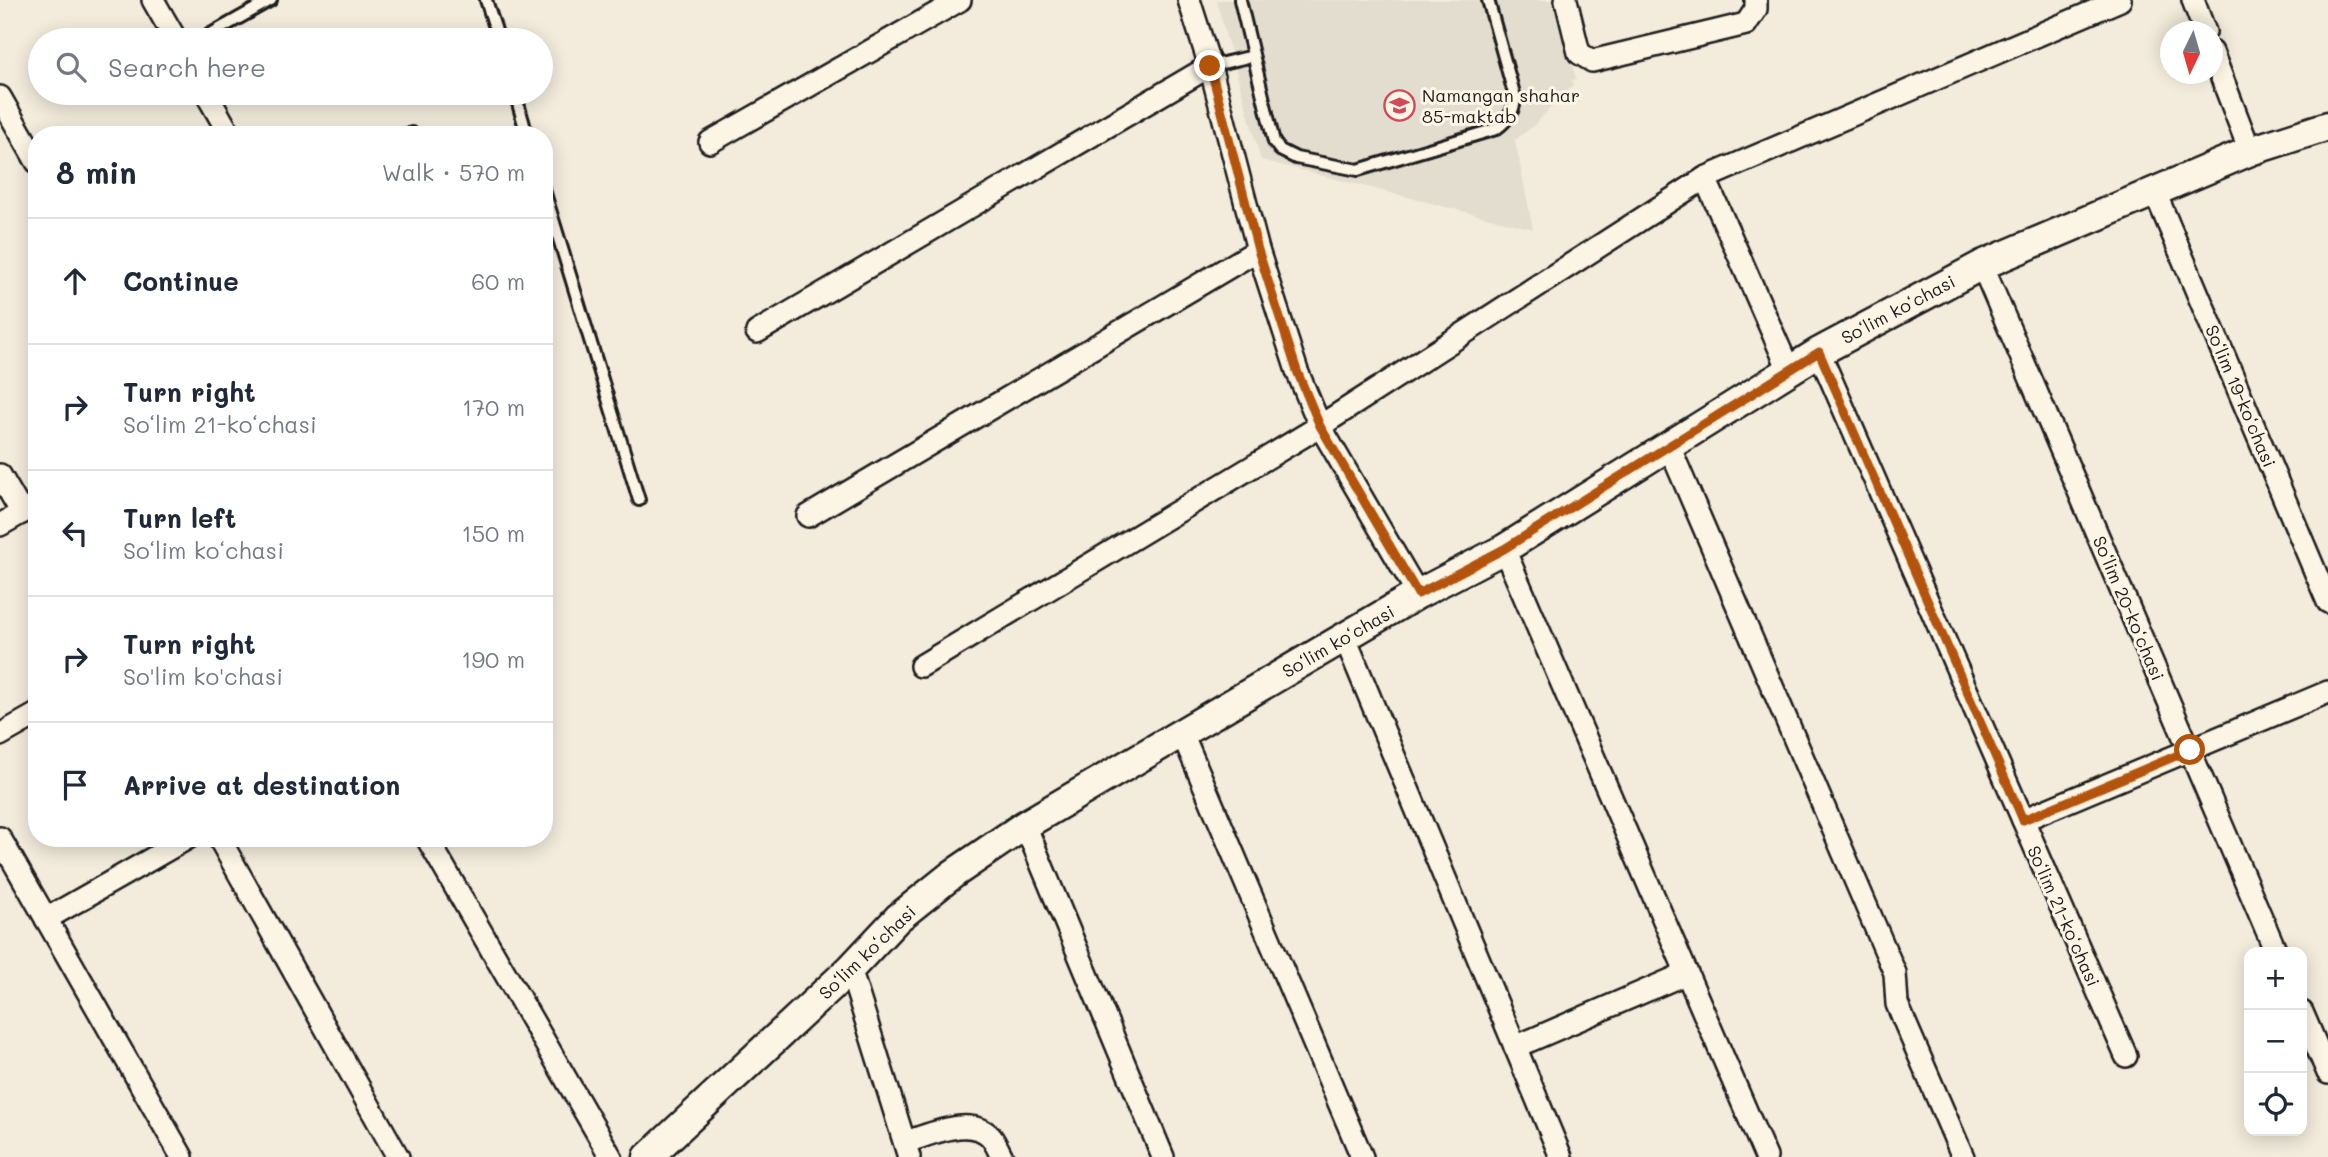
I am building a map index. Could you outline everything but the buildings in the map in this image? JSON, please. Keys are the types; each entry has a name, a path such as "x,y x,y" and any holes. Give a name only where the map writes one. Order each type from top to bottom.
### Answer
{"street":[{"path":"153,0 169,28"},
{"path":"710,142 960,0"},
{"path":"1189,0 1210,66 1258,250 1297,371 1320,426 1418,594"},
{"path":"1566,0 1579,52 1591,61 1746,24 1756,9 1756,0"},
{"path":"921,666 1320,426 1705,178 2120,0"},
{"path":"2201,3 2203,21"},
{"path":"757,332 1210,66"},
{"path":"2223,79 2250,151"},
{"path":"0,97 28,146"},
{"path":"213,105 225,126"},
{"name":"Soʻlim koʻchasi","path":"648,1157 850,969 898,918 953,874 1025,825 1418,594 1504,549 1819,352 1982,265 2250,151 2328,126"},
{"path":"1705,178 1789,370"},
{"name":"Soʻlim 19-koʻchasi","path":"2154,190 2328,602"},
{"path":"808,516 1258,250"},
{"name":"Soʻlim 20-koʻchasi","path":"1982,265 2274,947"},
{"name":"Soʻlim 21-koʻchasi","path":"1819,352 2126,1056"},
{"path":"1669,446 1895,973 1897,1004 1963,1157"},
{"path":"0,475 28,507"},
{"path":"0,525 28,509"},
{"path":"1504,549 1766,1157"},
{"path":"1345,638 1561,1157"},
{"path":"2023,820 2328,692"},
{"path":"0,735 28,719"},
{"path":"1182,733 1362,1157"},
{"path":"1025,825 1163,1157"},
{"path":"0,838 182,1157"},
{"path":"46,919 172,847"},
{"path":"224,847 398,1157"},
{"path":"432,847 611,1157"},
{"path":"850,969 907,1150 960,1126 982,1131 991,1137 1002,1157"},
{"path":"1515,1047 1687,973"},
{"path":"2307,1024 2328,1073"}],"lane":[{"path":"221,28 271,0"},
{"path":"486,0 495,28"},
{"path":"1240,0 1274,142 1280,150 1296,158 1358,170 1496,128 1509,116 1515,104 1515,97 1488,0"},
{"path":"1210,66 1253,56"},
{"path":"518,105 524,126"},
{"path":"553,219 639,500"}],"shaded area":[{"name":"Namangan shahar 85-maktab","path":"1216,0 1556,0 1576,79 1572,80 1573,85 1533,126 1515,140 1533,229 1261,160"}],"place":[{"name":"Namangan shahar 85-maktab","path":"1399,105"}],"route":[{"path":"1210,66 1258,250 1297,371 1320,426 1418,594 1504,549 1819,352 2023,820 2190,750"}]}
